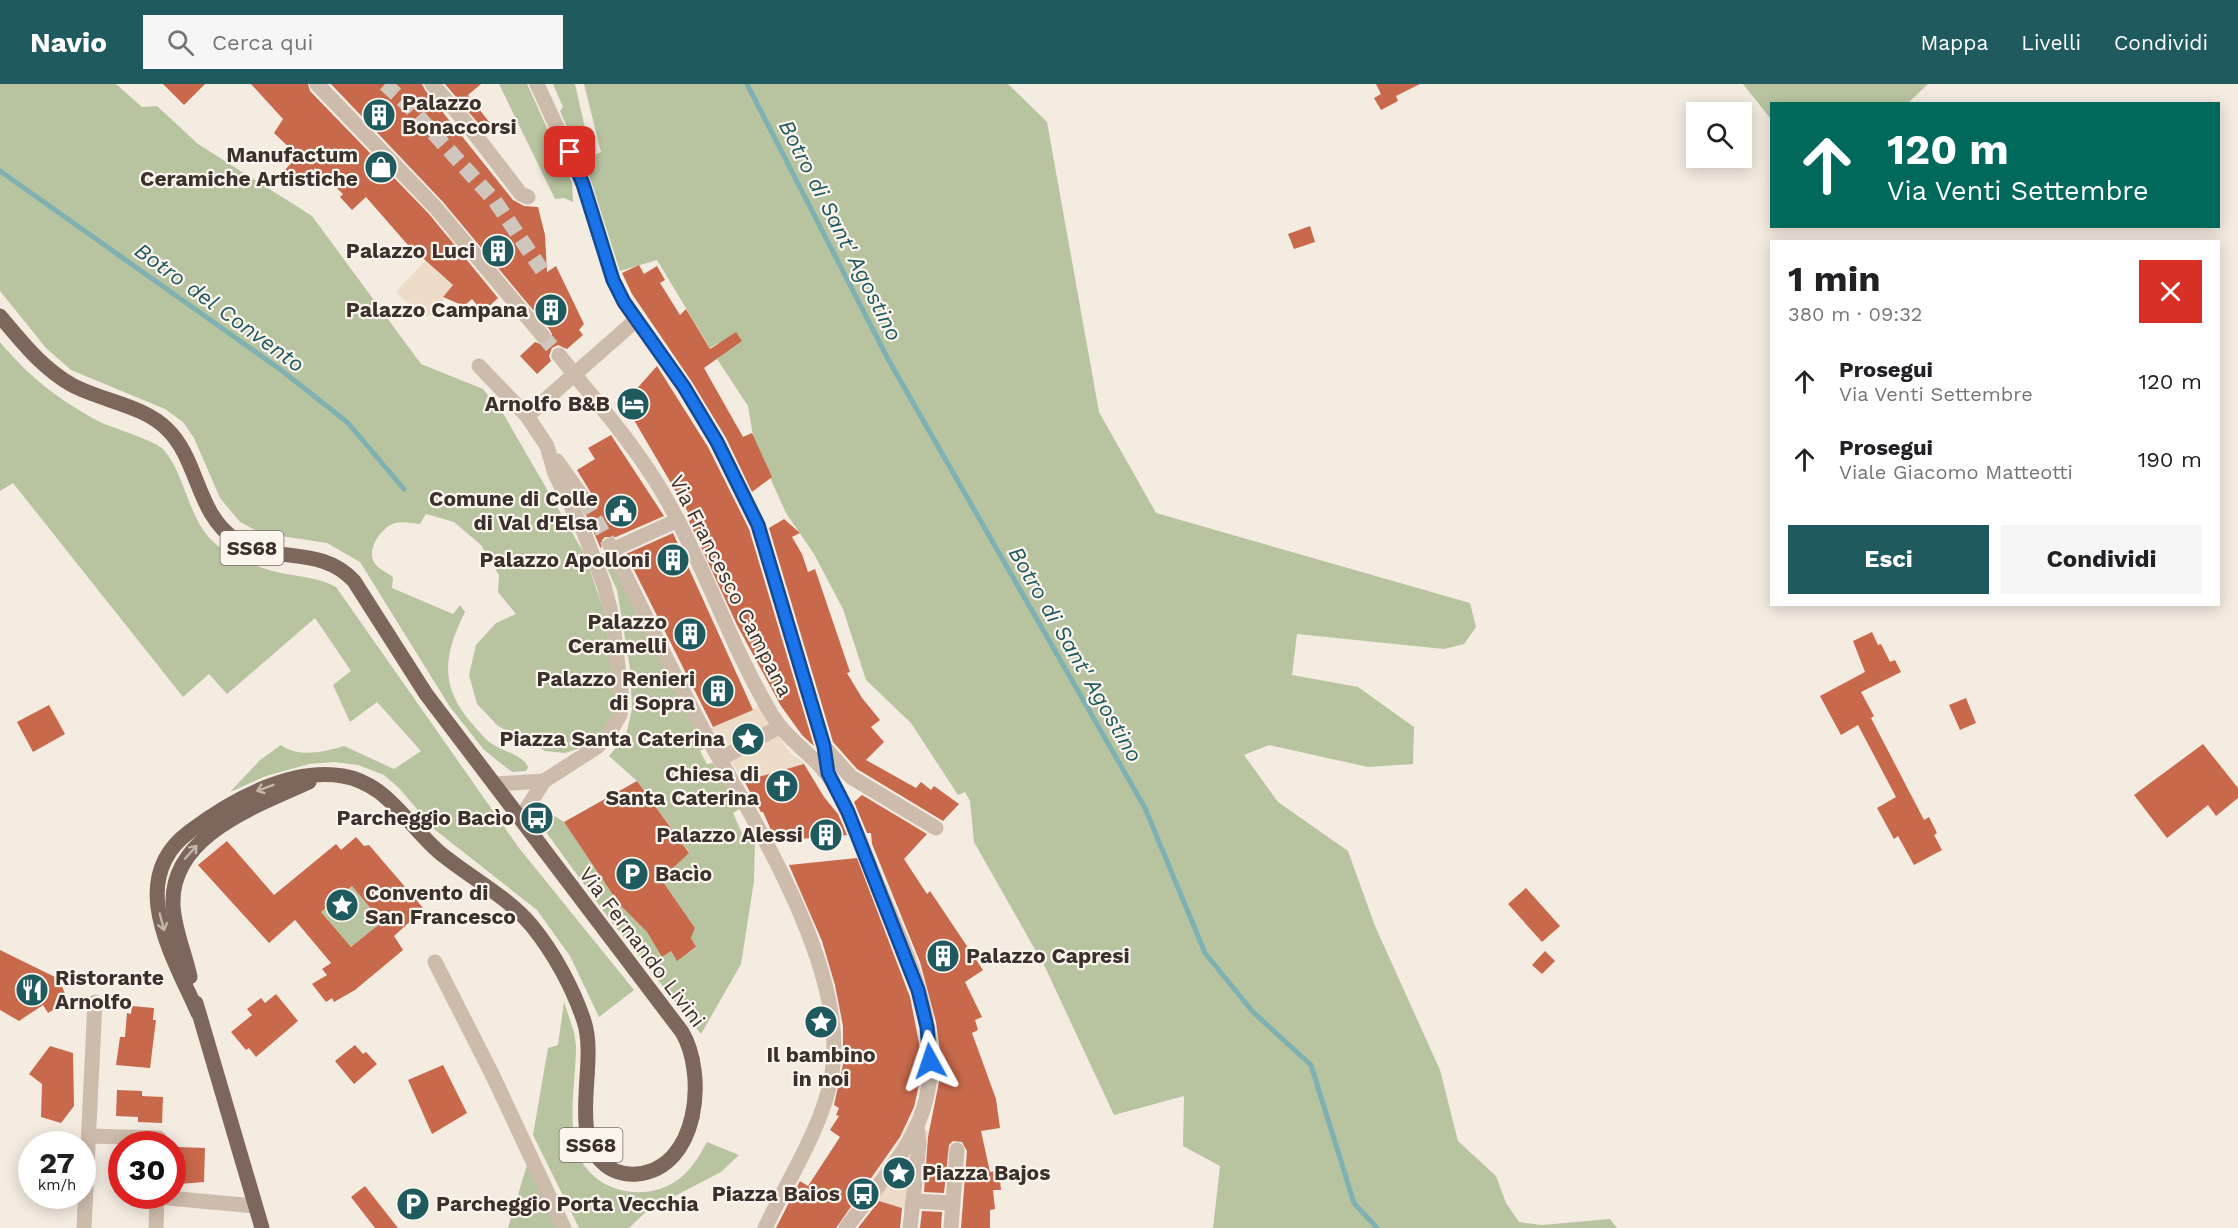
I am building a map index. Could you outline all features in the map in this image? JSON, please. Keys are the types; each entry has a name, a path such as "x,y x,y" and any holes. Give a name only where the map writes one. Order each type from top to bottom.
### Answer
{"main road":[{"name":"SS68","path":"0,316 38,360 54,373 84,391 152,418 165,427 183,450 213,517 232,537 245,545 267,552 324,560 345,572 362,592 422,687 520,819"},
{"name":"Via Fernando Livini","path":"255,1206 198,1013 160,918 157,888 161,864 181,837 240,799 277,783 322,776 346,776 377,790 431,845 508,903 531,925 565,978 586,1027 590,1061 586,1117 592,1148 602,1163 613,1170 632,1174 649,1172 674,1155 688,1129 696,1091 696,1072 692,1051 669,1013 520,819"},
{"name":"SS68","path":"255,1206 262,1228"}],"street":[{"path":"317,84 360,132 430,202 542,335"},
{"path":"432,84 463,119 521,194 528,197"},
{"path":"537,84 583,184 613,280 635,321 684,387 717,442 758,525 824,746 828,773 857,834 922,1002 928,1038 930,1071 925,1104 917,1125 846,1228"},
{"path":"527,416 635,321"},
{"name":"Via Francesco Campana","path":"559,355 661,489 678,520 748,671 779,727 828,773"},
{"path":"479,366 527,416 584,499"},
{"path":"520,819 544,781 591,751 607,737 620,715 621,693 613,624 597,565 555,474 547,446"},
{"path":"678,520 611,547 720,759 753,817 802,923 825,987 832,1025 833,1067 820,1112 765,1228"},
{"path":"720,759 779,727"},
{"path":"824,746 834,761 851,777 936,828"},
{"path":"494,784 544,781"},
{"path":"435,962 493,1076 564,1228"},
{"path":"89,1131 95,1002"},
{"path":"910,1228 919,1145 917,1125"},
{"path":"951,1228 957,1150"},
{"path":"186,1199 255,1206"},
{"path":"914,1201 952,1203"},
{"path":"84,1228 85,1209"},
{"path":"156,1228 157,1209"}],"green space":[{"path":"0,84 116,84 142,107 157,106 198,144 312,216 421,364 483,389 504,415 585,555 607,621 616,705 610,723 596,739 584,747 565,753 545,751 498,726 477,704 469,675 476,645 496,623 516,614 498,592 499,575 481,545 454,522 426,514 420,524 401,522 390,525 376,541 372,554 373,561 393,577 392,588 453,614 460,605 465,612 452,643 448,671 455,698 463,712 486,739 526,763 528,767 526,771 512,772 484,750 450,707 360,562 327,543 261,533 240,522 220,498 194,438 183,422 165,409 71,370 46,348 0,291"},
{"path":"499,84 527,84 572,183 573,202 564,198 555,199"},
{"path":"553,84 575,84 587,137 574,143 560,111 563,107"},
{"path":"584,84 1008,84 1047,122 1099,412 1156,513 1470,603 1476,627 1464,644 1444,649 1297,634 1292,675 1358,687 1414,727 1413,764 1368,767 1269,745 1244,755 1278,802 1348,851 1375,926 1440,1070 1458,1141 1496,1176 1506,1203 1519,1222 1542,1225 1610,1219 1617,1228 1213,1228 1220,1166 1183,1146 1184,1096 1114,1115 1045,967 974,842 970,801 965,792 958,795 911,723 866,680 843,609 814,554 786,513 754,442 748,406 717,359 725,353 718,343 710,348 657,260 620,271 584,159 601,152"},
{"path":"1743,84 1928,84 1909,102 1770,102 1770,118"},
{"path":"0,342 33,376 70,405 98,421 160,446 172,462 203,529 212,541 224,550 275,572 319,580 336,587 519,848 634,990 599,1017 570,956 537,910 434,829 399,788 384,775 358,765 334,762 309,764 266,776 230,792 260,760 281,745 303,753 320,752 344,746 394,769 421,751 377,702 350,722 333,685 351,671 315,618 227,694 209,674 183,697 13,483 0,491"},
{"path":"607,551 705,748 700,751 707,764 713,763 741,808 733,813 745,840 755,835 754,881 741,964 701,1034 610,920 546,832 540,819 545,810 564,822 619,904 647,932 662,956 671,951 677,960 696,948 691,938 695,928 661,879 689,852 637,781 609,756 626,735 632,709 630,668 617,590 601,555"},
{"path":"352,886 382,922 351,947 321,912"},
{"path":"564,1002 576,1046 572,1109 574,1135 576,1147 590,1173 615,1188 629,1192 644,1192 659,1189 679,1179 693,1165 707,1142 739,1155 721,1172 648,1210 629,1228 579,1228 533,1135 548,1048 558,1045"},
{"path":"527,1165 558,1228 508,1228"}],"shaded area":[{"path":"450,234 458,244 436,271 453,285 443,297 445,313 423,317 396,292"},
{"name":"Piazza Santa Caterina","path":"759,707 790,753 806,764 744,781 709,729"},
{"name":"Piazza Bajos","path":"908,1122 929,1132 919,1179 917,1212 872,1199 868,1186 902,1138"}],"building":[{"path":"163,84 205,84 184,105"},
{"path":"251,84 308,84 310,91 429,214 498,298 483,312 472,299 464,306 443,297 453,285 407,244 366,197 352,210 340,197 343,194 315,168 301,186 282,173 298,156 274,133 283,119"},
{"path":"331,84 422,84 513,200 524,206 538,207 545,235 547,272 556,266 584,324 579,330 583,335 567,349 558,345 552,348 549,356 551,361 537,374 520,356 535,342 543,345 549,342 552,334 549,329 443,202"},
{"path":"445,84 481,84 468,95 490,123 483,129"},
{"path":"1376,84 1420,84 1396,96 1398,101 1381,110 1374,98 1381,94"},
{"path":"1310,226 1315,242 1294,249 1288,234"},
{"path":"639,265 644,274 657,266 665,280 660,283 680,315 686,309 710,349 736,332 742,341 704,368 743,437 752,433 772,477 752,492 726,438 692,382 632,294 622,273"},
{"path":"657,366 708,447 749,529 814,746 802,735 781,706 737,625 689,521 692,519 624,403"},
{"name":"Comune di Colle di Val d'Elsa","path":"611,435 664,516 616,537 605,537 602,540 601,549 583,508 590,507 594,498 577,470 595,459 588,448"},
{"path":"784,519 800,533 792,537 802,554 808,572 815,569 850,672 847,673 862,698 880,720 871,727 884,742 866,760 916,788 921,782 931,790 934,786 959,804 943,821 857,769 833,742 769,528"},
{"path":"673,533 753,710 713,727 626,554"},
{"path":"1872,632 1890,662 1895,660 1901,672 1861,692 1874,716 1871,718 1924,820 1929,817 1937,833 1934,835 1942,850 1914,865 1898,836 1894,839 1877,808 1896,797 1858,725 1841,735 1820,696 1865,672 1853,641"},
{"path":"1966,698 1976,723 1960,730 1949,705"},
{"path":"49,705 65,734 33,752 17,722"},
{"path":"2203,744 2238,788 2238,798 2216,816 2208,805 2167,838 2134,795"},
{"path":"804,764 824,797 838,814 847,835 776,841 763,812 744,781"},
{"name":"Bacìo","path":"637,781 689,853 661,879 695,928 691,938 696,947 677,961 671,951 662,957 647,932 619,904 564,822"},
{"path":"862,795 927,834 904,859 927,894 930,891 983,970 965,982 982,1017 975,1020 978,1030 972,1033 996,1099 1000,1128 981,1131 990,1172 999,1171 1001,1190 993,1190 995,1209 990,1210 990,1228 961,1228 967,1151 962,1142 953,1141 949,1145 944,1193 924,1192 928,1137 939,1082 940,1051 936,1022 920,962 872,844 871,833 867,833 854,802"},
{"path":"356,837 364,846 369,845 424,909 394,936 403,950 355,990 334,1002 332,998 326,1002 312,984 327,975 322,969 331,963 295,920 269,943 198,865 227,841 274,895 336,844 341,850","holes":["352,886 382,922 351,947 321,912"]},
{"path":"857,858 910,997 921,1053 920,1080 914,1107 900,1137 836,1228 776,1228 800,1181 808,1186 840,1137 830,1130 839,1116 836,1115 839,1108 834,1105 843,1065 843,1026 835,985 822,941 789,865"},
{"path":"1526,888 1560,926 1542,942 1508,904"},
{"name":"Ristorante Arnolfo","path":"0,950 59,979 68,1001 48,1013 43,1005 19,1021 0,1010"},
{"path":"1545,951 1555,961 1542,974 1532,965"},
{"path":"276,994 298,1021 256,1057 249,1048 246,1050 231,1032 252,1015 247,1009 261,998 265,1003"},
{"path":"132,1006 154,1008 153,1020 156,1020 150,1068 116,1065 120,1037 125,1037 127,1013 131,1014"},
{"path":"355,1045 363,1054 366,1052 377,1064 354,1084 335,1061"},
{"path":"50,1046 73,1053 74,1106 61,1123 41,1117 42,1084 29,1074"},
{"path":"443,1065 467,1113 432,1134 408,1080"},
{"path":"117,1090 142,1091 142,1096 163,1097 162,1123 138,1122 138,1117 116,1116"},
{"path":"186,1147 205,1148 204,1182 186,1184"},
{"path":"365,1186 398,1228 375,1228 351,1197"},
{"path":"879,1201 902,1208 900,1228 858,1228"},
{"path":"922,1211 942,1212 941,1228 920,1228"}],"waterway":[{"name":"Botro di Sant' Agostino","path":"747,84 888,359 1145,808 1205,953 1253,1012 1311,1065 1354,1203 1377,1228"},
{"name":"Botro del Convento","path":"0,171 281,370 347,422 404,489"}],"tunnel":[{"path":"385,84 409,106 495,201 542,270"},
{"path":"542,335 559,355"},
{"path":"584,499 610,545"}],"place":[{"name":"Palazzo Bonaccorsi","path":"379,115"},
{"name":"Manufactum Ceramiche Artistiche","path":"381,167"},
{"name":"Palazzo Luci","path":"498,251"},
{"name":"Palazzo Campana","path":"551,310"},
{"name":"Arnolfo B&B","path":"633,404"},
{"name":"Comune di Colle di Val d'Elsa","path":"621,511"},
{"name":"Palazzo Apolloni","path":"673,560"},
{"name":"Palazzo Ceramelli","path":"690,634"},
{"name":"Palazzo Renieri di Sopra","path":"718,691"},
{"name":"Piazza Santa Caterina","path":"748,739"},
{"name":"Chiesa di Santa Caterina","path":"782,786"},
{"name":"Parcheggio Bacìo","path":"537,818"},
{"name":"Palazzo Alessi","path":"826,835"},
{"name":"Bacìo","path":"632,874"},
{"name":"Convento di San Francesco","path":"342,905"},
{"name":"Palazzo Capresi","path":"943,956"},
{"name":"Ristorante Arnolfo","path":"32,990"},
{"name":"Il bambino in noi","path":"821,1022"},
{"name":"Piazza Bajos","path":"899,1173"},
{"name":"Piazza Baios","path":"863,1194"},
{"name":"Parcheggio Porta Vecchia","path":"413,1204"}],"route":[{"path":"570,152 583,184 618,291 640,327 674,370 717,442 764,542 824,746 828,773 848,812 884,899 922,1002 930,1061"}]}
